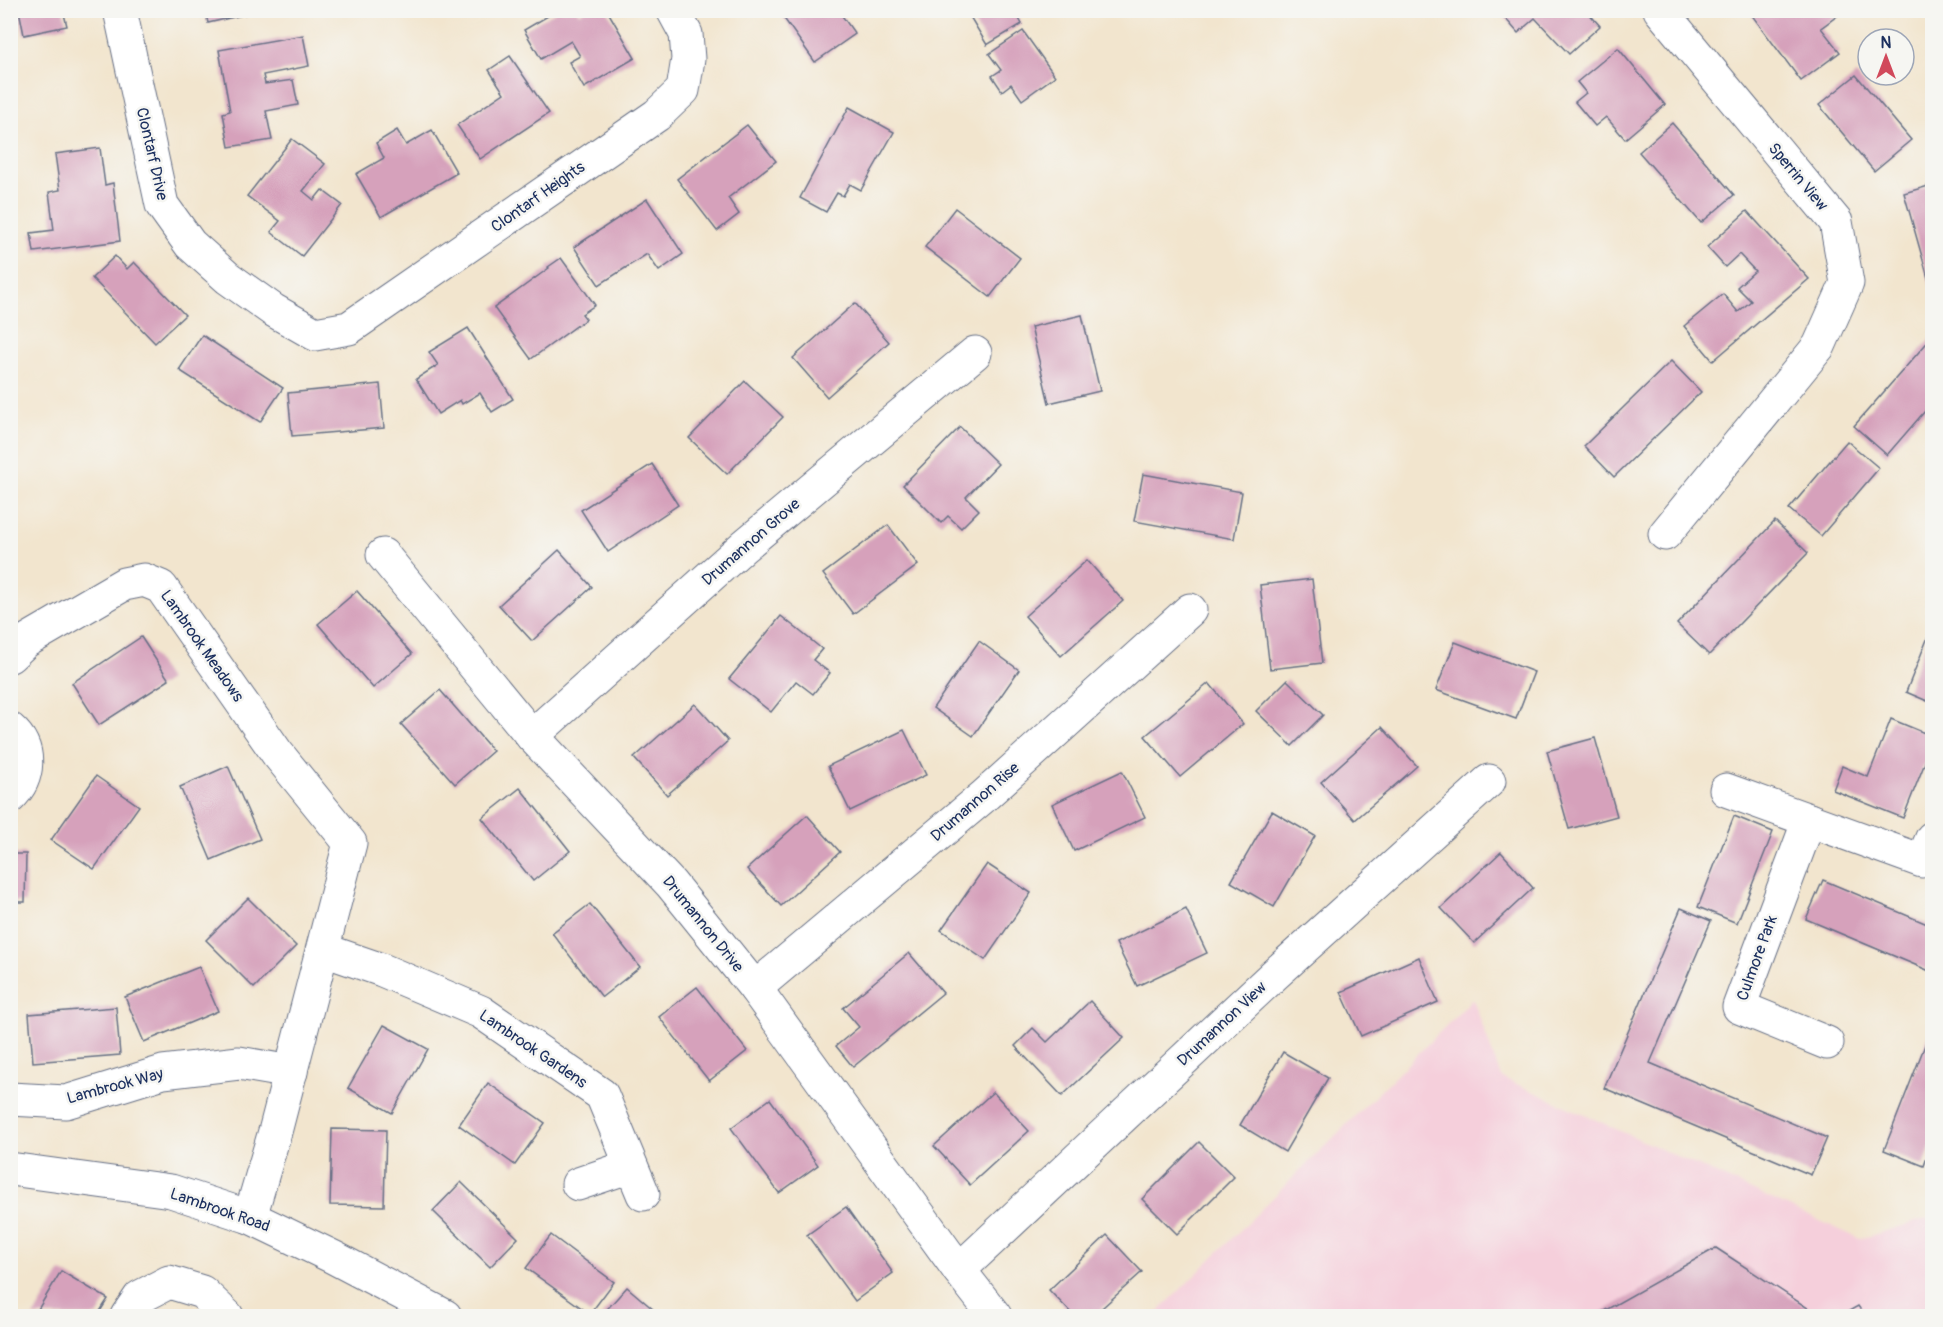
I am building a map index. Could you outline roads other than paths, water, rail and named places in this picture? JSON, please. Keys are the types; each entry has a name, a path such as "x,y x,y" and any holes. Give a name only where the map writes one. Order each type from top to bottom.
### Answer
{"street":[{"name":"Clontarf Drive","path":"120,10 162,205 190,244 228,278 273,310 315,334"},
{"name":"Clontarf Heights","path":"315,334 349,328 657,115 683,90 688,59 686,34 673,10"},
{"name":"Sperrin View","path":"1660,10 1836,222 1847,283 1819,346 1665,534"},
{"name":"Drumannon Grove","path":"532,736 744,546 975,353"},
{"name":"Drumannon Drive","path":"383,555 532,736 671,884 755,988 995,1317"},
{"name":"Lambrook Meadows","path":"10,656 26,641 124,584 144,580 161,586 278,753 350,843 324,950"},
{"name":"Drumannon Rise","path":"755,988 983,797 1190,610"},
{"path":"10,729 22,743 26,757 26,772 21,785 10,798"},
{"name":"Drumannon View","path":"959,1270 1274,975 1489,781"},
{"path":"1726,790 1922,861 1932,838"},
{"name":"Culmore Park","path":"1809,820 1739,1007 1827,1043"},
{"path":"250,1217 324,950"},
{"name":"Lambrook Gardens","path":"324,950 382,970 481,1012 602,1095 637,1180 578,1184"},
{"name":"Lambrook Way","path":"10,1099 66,1101 163,1072 239,1063 291,1072"},
{"name":"Lambrook Road","path":"10,1169 171,1191 250,1217 333,1257 445,1317"},
{"path":"127,1317 140,1297 169,1282 202,1292 227,1317"}]}
